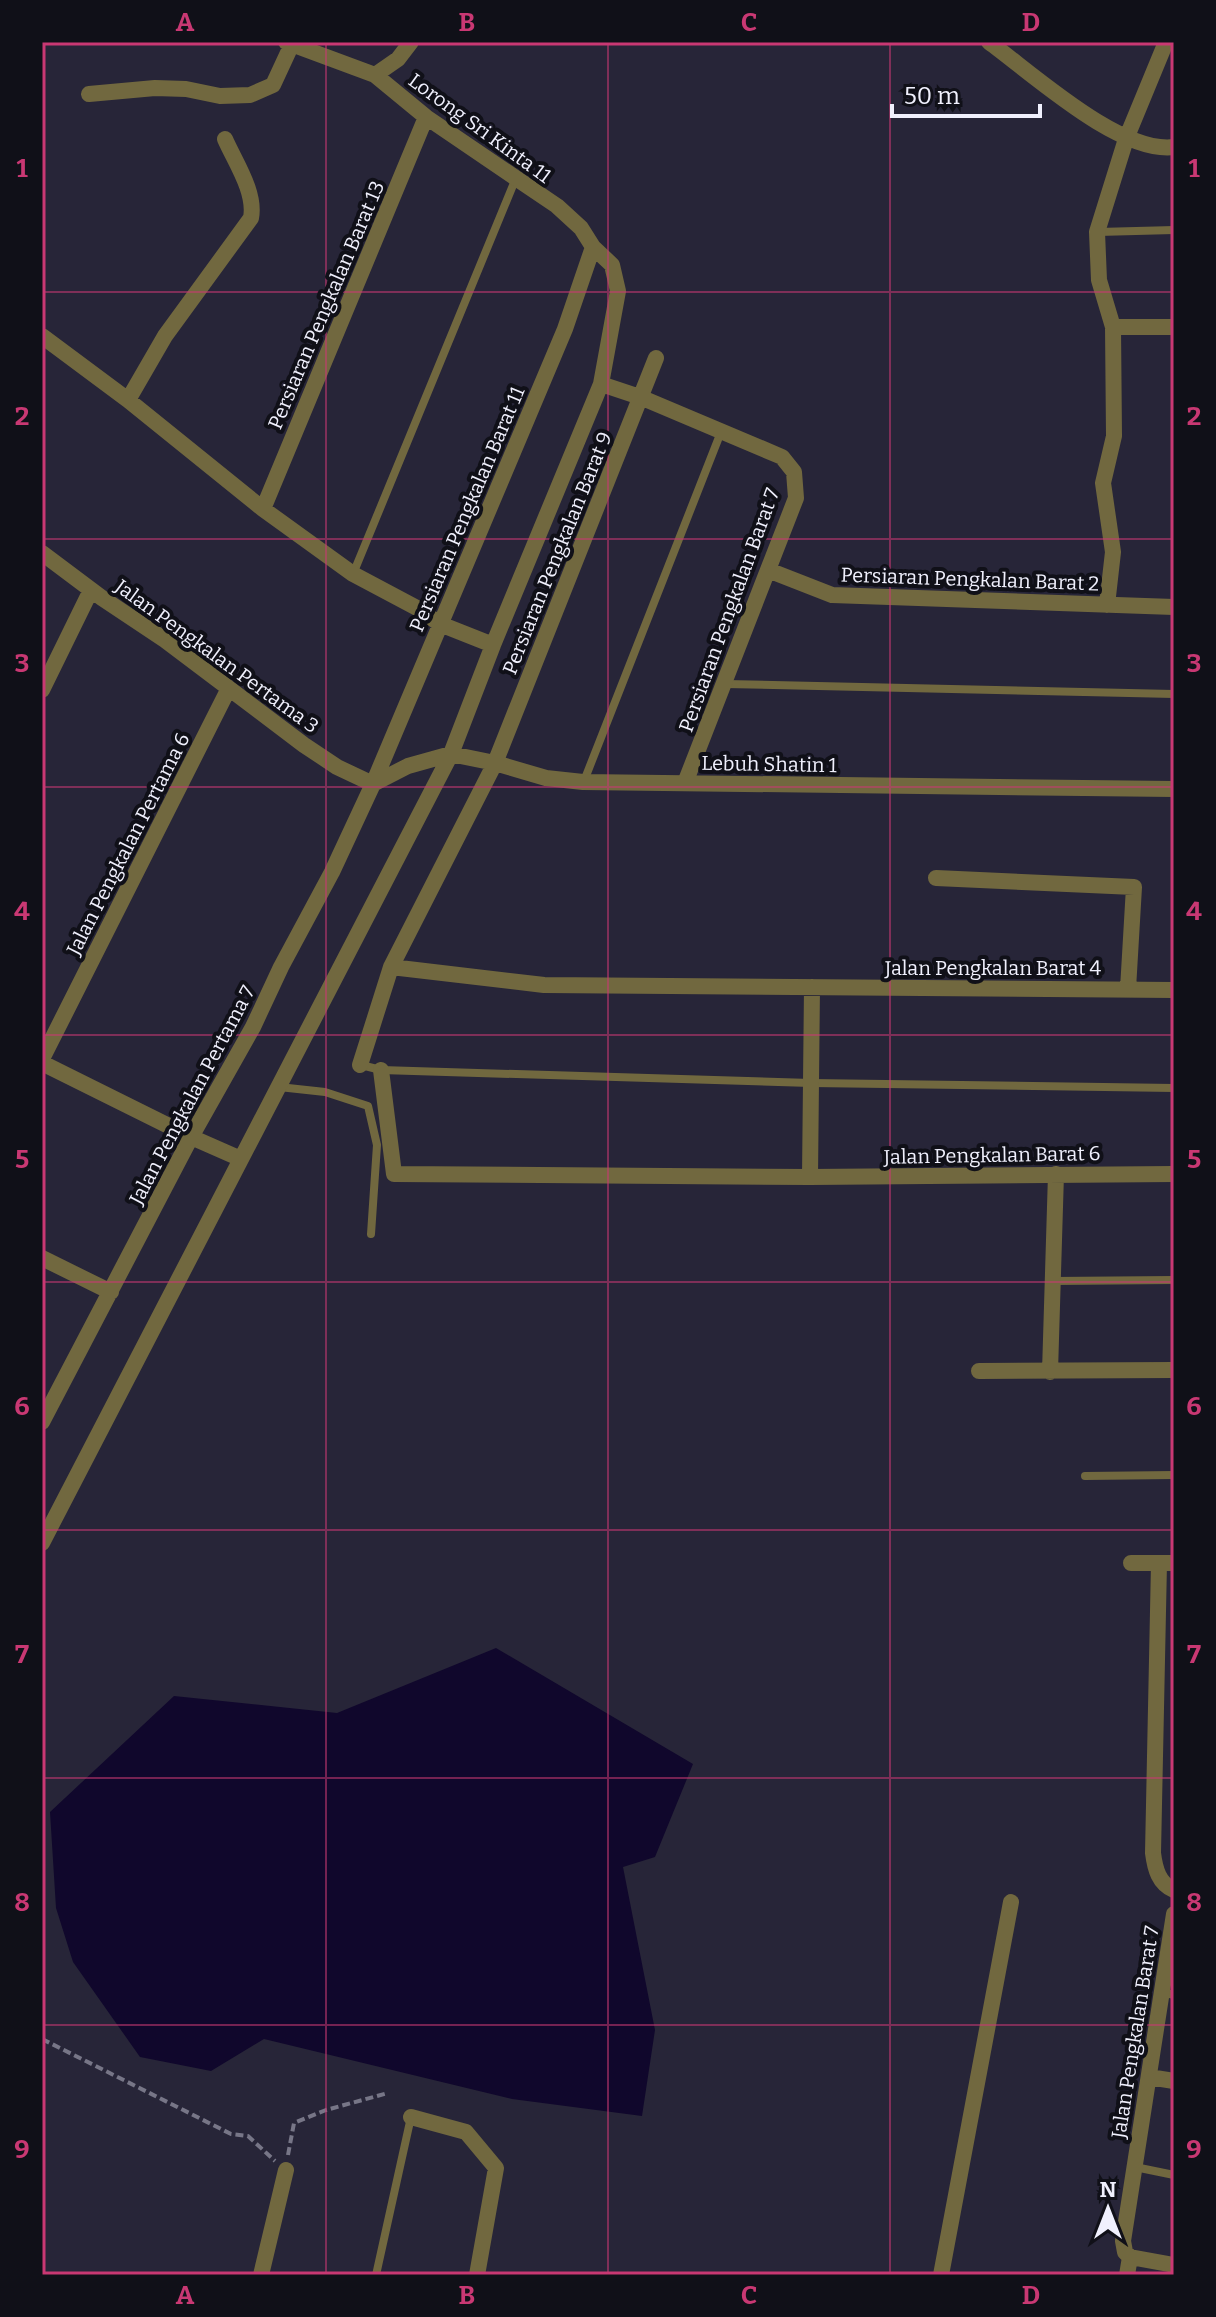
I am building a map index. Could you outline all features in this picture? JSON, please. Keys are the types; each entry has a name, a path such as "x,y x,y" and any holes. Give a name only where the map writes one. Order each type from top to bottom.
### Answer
{"street":[{"path":"375,75 398,59 411,42"},
{"path":"989,42 1088,116 1126,139 1164,148 1174,147"},
{"path":"1107,605 1113,552 1103,483 1114,436 1113,327 1099,280 1097,232 1126,139 1166,42"},
{"path":"89,94 155,88 186,89 220,96 250,95 273,85 289,43"},
{"name":"Lorong Sri Kinta 11","path":"42,1543 451,754 601,384 618,291 612,265 593,247 581,228 557,206 426,117 375,75 289,43"},
{"name":"Persiaran Pengkalan Barat 13","path":"263,509 426,117"},
{"path":"128,400 165,336 251,218 253,207 225,139"},
{"name":"Persiaran Pengkalan Barat 11","path":"373,784 565,329 593,247"},
{"path":"1113,327 1174,327"},
{"path":"42,336 128,400 263,509 353,574 417,608 440,624 493,645"},
{"name":"Persiaran Pengkalan Barat 9","path":"360,1065 391,967 495,763 656,358"},
{"name":"Persiaran Pengkalan Barat 7","path":"601,384 640,397 782,457 794,472 796,498 685,783"},
{"name":"Jalan Pengkalan Pertama 3","path":"42,553 337,767 373,784"},
{"name":"Persiaran Pengkalan Barat 2","path":"768,570 832,595 1174,607"},
{"path":"42,690 91,590"},
{"name":"Jalan Pengkalan Pertama 6","path":"42,1061 228,690"},
{"name":"Lebuh Shatin 1","path":"373,784 408,766 451,754 546,778 583,782 1174,789"},
{"name":"Jalan Pengkalan Pertama 7","path":"42,1422 191,1137 253,1027 373,784"},
{"path":"936,878 1134,887 1128,989"},
{"name":"Jalan Pengkalan Barat 4","path":"391,967 544,985 1174,990"},
{"path":"810,1177 812,987"},
{"path":"42,1061 241,1159"},
{"name":"Jalan Pengkalan Barat 6","path":"381,1070 394,1174 810,1177 1174,1174"},
{"path":"1050,1372 1056,1174"},
{"path":"42,1258 111,1292"},
{"path":"979,1371 1174,1370"},
{"path":"1131,1563 1166,1563 1153,1853 1160,1879 1172,1890"},
{"path":"941,2275 1011,1902"},
{"name":"Jalan Pengkalan Barat 7","path":"1127,2275 1128,2254 1123,2241 1149,2077 1168,1994 1174,1914"},
{"path":"1149,2077 1174,2081"},
{"path":"411,2117 466,2132 496,2168 477,2275"},
{"path":"261,2275 286,2170"},
{"path":"1128,2254 1174,2265"}],"lane":[{"path":"353,574 516,178"},
{"path":"1097,232 1174,230"},
{"path":"583,782 721,432"},
{"path":"724,684 1174,694"},
{"path":"360,1065 381,1070 811,1083 1174,1088"},
{"path":"278,1087 325,1092 368,1106 377,1145 371,1234"},
{"path":"1053,1281 1174,1280"},
{"path":"1085,1476 1174,1475"},
{"path":"376,2275 411,2117"},
{"path":"1135,2167 1174,2175"}],"path":[{"path":"42,2039 231,2134 248,2136 286,2170"},
{"path":"286,2170 294,2123 326,2110 388,2093"}],"shaded area":[{"path":"496,1648 693,1764 655,1857 623,1867 655,2030 642,2116 512,2099 264,2039 211,2071 140,2057 73,1962 56,1908 50,1812 174,1696 337,1713"}]}
